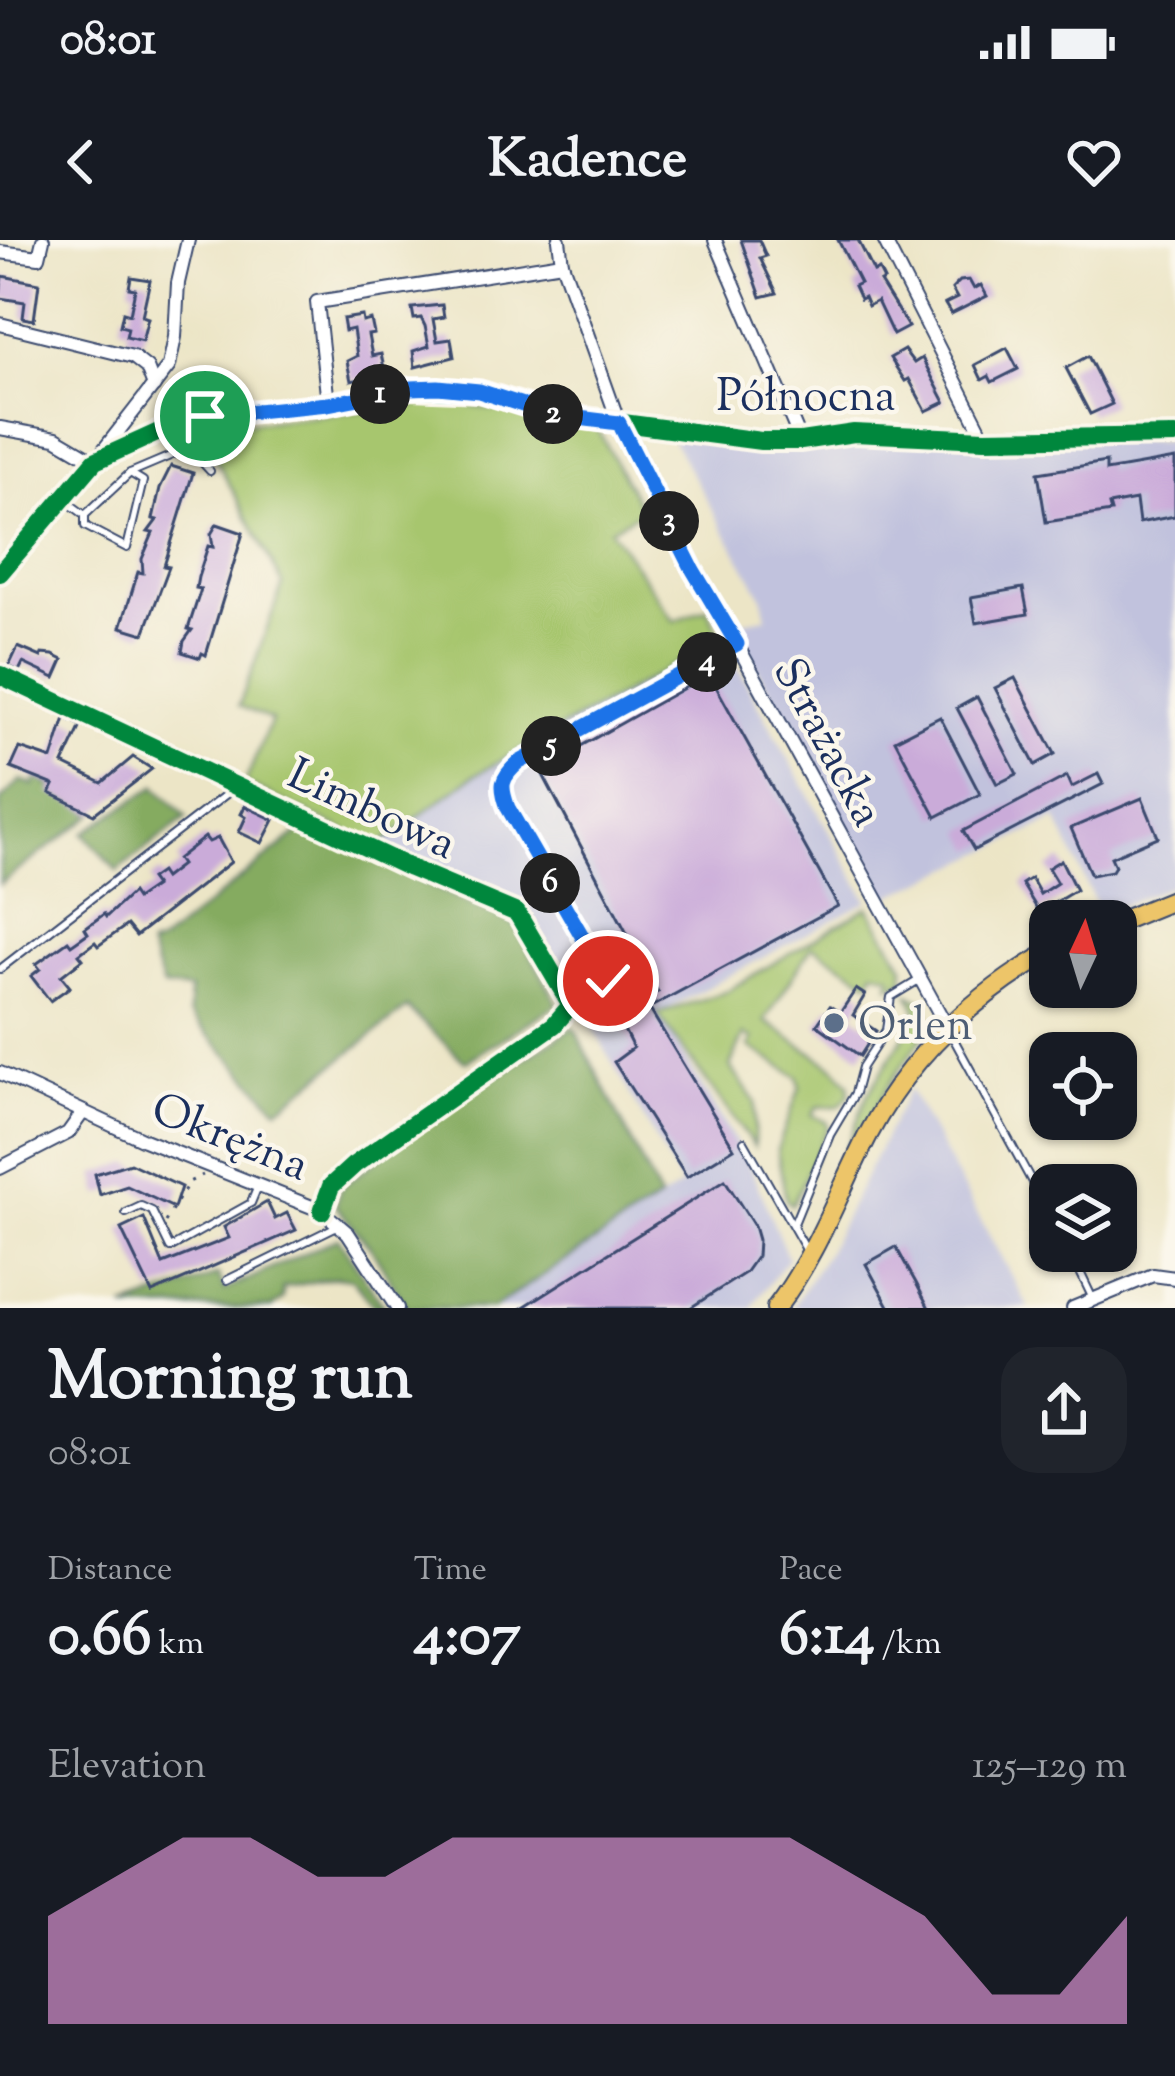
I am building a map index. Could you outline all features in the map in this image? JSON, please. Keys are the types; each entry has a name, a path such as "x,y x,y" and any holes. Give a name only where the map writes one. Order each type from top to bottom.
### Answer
{"main road":[{"path":"1137,914 1175,899"},
{"path":"776,1308 810,1257 884,1105 904,1075 947,1027 1029,964"}],"street":[{"path":"0,252 39,257 43,240"},
{"path":"0,428 56,438 95,461 170,366 178,283 188,240"},
{"name":"Strażacka","path":"559,240 562,263 619,423 693,570 947,1027"},
{"path":"716,240 801,441"},
{"path":"884,240 985,439"},
{"path":"328,404 317,302 562,263"},
{"path":"0,324 133,357 147,368 154,386"},
{"name":"Północna","path":"2,568 95,461 181,422 328,404 411,388 479,391 554,415 761,441 854,433 985,439 1175,436"},
{"name":"Limbowa","path":"0,675 517,914 571,1005 554,1025 354,1165 331,1186 322,1211"},
{"name":"Okrężna","path":"0,1073 322,1211 340,1225 397,1308"},
{"path":"0,1168 68,1132 83,1112"},
{"path":"1072,1308 1153,1275 1175,1278"}],"lane":[{"path":"130,473 143,481 127,548 85,526 85,515 130,473 189,448 210,471"},
{"path":"63,499 85,515"},
{"path":"608,981 508,808 500,787 503,776 518,763 737,644"},
{"path":"0,969 236,786"},
{"path":"793,1226 830,1135 855,1094 862,1067 886,1030 891,997 919,980"},
{"path":"947,1027 1029,1177"},
{"path":"744,1141 810,1257"},
{"path":"126,1213 141,1206 153,1213 170,1248 251,1203 258,1186"},
{"path":"227,1280 340,1225"},
{"path":"1080,1272 1092,1297"}],"path":[{"path":"159,1226 175,1211 189,1182 204,1174"},
{"path":"153,1213 175,1211"}],"shaded area":[{"path":"670,436 772,451 880,438 1175,441 1175,884 1135,900 1094,900 1057,819 882,900 735,627 737,622 767,617 762,596"},
{"path":"722,639 868,901 658,1014 748,1162 788,1258 751,1308 493,1308 681,1186 529,913 378,846 473,776"},
{"path":"909,1089 1029,1308 792,1308 826,1254"}],"green space":[{"path":"446,402 596,426 642,511 610,529 674,621 707,608 722,639 473,776 378,846 245,783 271,720 239,706 283,584 195,428"},
{"path":"37,777 94,814 0,884 0,801 21,780 34,785"},
{"path":"156,786 187,817 117,871 84,833"},
{"path":"305,827 515,925 558,1004 465,1062 407,1008 278,1109 189,1014 190,990 163,987 149,947 159,944"},
{"path":"868,907 904,966 903,981 889,986 891,976 874,971 870,982 812,946 765,1021 835,1068 849,1084 849,1095 839,1106 817,1107 812,1115 827,1122 828,1128 792,1205 786,1200 777,1150 800,1087 798,1077 749,1047 753,1039 744,1035 730,1066 755,1102 754,1146 657,1014 725,992"},
{"path":"909,994 925,1003 930,1027 887,1087 811,1235 868,1094 918,1014"},
{"path":"574,1027 660,1199 493,1308 407,1308 371,1248 335,1205 340,1188 430,1118"},
{"path":"338,1238 385,1308 374,1306 352,1279 336,1277 283,1288 283,1299 271,1308 124,1308 218,1275 225,1290"}],"building":[{"path":"741,240 759,240 766,256 760,258 777,293 761,297"},
{"path":"838,240 858,240 908,327 893,335 877,301 868,306 864,297 860,299 854,286 860,283"},
{"path":"2,276 39,283 34,320 23,318 25,302 0,298"},
{"path":"131,277 150,280 142,341 126,337 128,328 120,326 123,312 130,314 135,289 129,288"},
{"path":"969,280 974,289 981,285 987,296 951,314 945,304 957,298 952,289"},
{"path":"442,305 444,317 433,319 437,341 451,339 454,357 415,367 413,351 429,346 425,326 421,318 414,319 412,308"},
{"path":"362,316 363,322 371,320 372,356 381,354 384,368 374,370 375,376 351,381 347,361 357,356 353,329 345,331 343,319"},
{"path":"1007,348 1018,369 992,382 989,376 982,380 975,365"},
{"path":"904,350 914,363 922,358 945,402 926,411 909,379 905,381 890,358"},
{"path":"1088,356 1112,404 1090,414 1066,368"},
{"path":"1175,459 1175,516 1139,523 1136,500 1109,505 1111,512 1046,522 1038,473 1106,462 1106,471"},
{"path":"171,466 193,473 164,566 169,567 144,634 121,627 138,572 143,573 142,559 153,533 148,532 157,520 153,519 160,488"},
{"path":"217,524 243,533 206,655 200,658 182,652 201,589 196,588 198,577 208,546 213,547 211,534"},
{"path":"1023,588 1028,614 976,623 971,597"},
{"path":"18,647 63,660 55,678 23,663 19,671 9,666"},
{"path":"709,674 838,906 649,1008 734,1148 687,1177 614,1062 633,1048 613,1008 658,992 540,769"},
{"path":"1015,678 1055,754 1035,765 995,688"},
{"path":"977,697 1017,774 997,784 957,708"},
{"path":"940,717 980,794 936,817 895,740"},
{"path":"65,718 81,726 63,764 102,783 133,757 152,769 94,814 50,793 54,785 11,768 20,748 52,759"},
{"path":"1098,774 1103,784 974,850 963,831 1067,776 1072,787"},
{"path":"1142,798 1158,837 1111,857 1112,871 1091,875 1071,828"},
{"path":"245,806 274,820 262,843 239,832"},
{"path":"205,837 209,842 218,838 231,862 136,936 127,925 79,954 83,959 61,976 70,987 50,1001 31,976 40,969 36,964 88,933 85,928 106,917 132,893 136,899 155,886 150,879 160,872 164,878 181,865 177,859"},
{"path":"1061,860 1076,890 1059,900 1032,900 1022,884 1031,878 1040,894 1057,883 1048,868"},
{"path":"856,989 865,995 853,1015 876,1031 860,1056 817,1025 830,1006 840,1013"},
{"path":"130,1163 181,1187 174,1208 127,1186 100,1195 95,1174"},
{"path":"725,1180 754,1226 757,1256 745,1273 690,1308 522,1308"},
{"path":"267,1202 275,1219 287,1213 296,1230 152,1293 121,1229 144,1218 163,1264 229,1238 224,1227"},
{"path":"896,1247 929,1308 890,1308 866,1264"}],"cycle path":[{"path":"0,573 95,461 181,422 328,404 411,388 479,391 554,414 761,441 854,433 985,439 1175,436"},
{"path":"0,675 410,868 517,913 571,1005 554,1025 354,1165 331,1186 322,1211"}],"place":[{"name":"Orlen","path":"834,1023"}],"route":[{"path":"205,416 438,387 498,394 554,415 619,423 693,570 737,644 518,763 503,776 500,787 508,808 608,981"}]}
